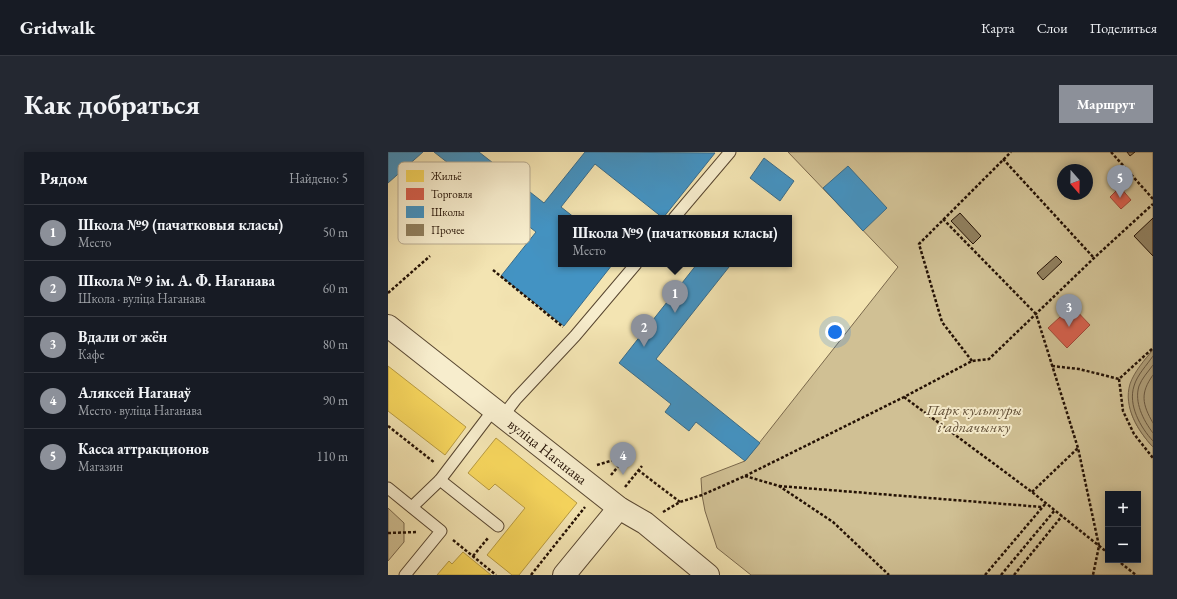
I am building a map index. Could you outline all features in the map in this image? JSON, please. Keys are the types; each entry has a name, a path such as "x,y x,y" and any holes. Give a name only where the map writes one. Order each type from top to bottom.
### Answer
{"street":[{"name":"вуліца Наганава","path":"388,326 498,412 620,500 645,523 708,575"},
{"path":"564,575 620,500"}],"lane":[{"path":"677,215 730,152"},
{"path":"412,507 443,476 498,412 516,399 575,336 633,267"},
{"path":"443,476 498,526"},
{"path":"388,488 441,531 405,575"}],"path":[{"path":"972,361 942,322 919,244 1010,152"},
{"path":"1111,152 1153,199"},
{"path":"1003,159 1094,258"},
{"path":"702,496 904,397 972,361 989,359 1094,258 1153,204"},
{"path":"943,219 1036,314 1078,448 1099,546 1093,575"},
{"path":"388,293 430,256"},
{"path":"493,270 575,336"},
{"path":"1119,379 1153,348"},
{"path":"1052,366 1079,369 1119,379"},
{"path":"1119,379 1123,411 1134,434 1153,458"},
{"path":"904,397 1032,492 1105,551"},
{"path":"388,426 443,476"},
{"path":"1032,492 1078,448"},
{"path":"595,466 628,456 610,476"},
{"path":"620,500 642,466"},
{"path":"638,470 680,502"},
{"path":"745,476 779,486 1042,507"},
{"path":"779,486 833,522 889,575"},
{"path":"985,575 1046,503"},
{"path":"531,575 587,504"},
{"path":"1001,575 1055,510"},
{"path":"1014,575 1062,516"},
{"path":"473,556 498,526"},
{"path":"1121,563 1136,575"}],"green space":[{"name":"Парк культуры і адпачынку","path":"788,152 1153,152 1153,350 1136,375 1131,387 1129,398 1135,422 1142,434 1153,447 1153,575 751,575 717,548 705,511 701,478 745,461 898,267"},
{"path":"388,508 404,523 404,542 388,561"}],"water":[{"path":"1153,350 1153,447 1142,434 1133,418 1130,410 1128,393 1134,375"}],"building: Жильё":[{"path":"388,366 466,427 445,455 388,411"},
{"path":"496,438 577,503 519,575 512,575 487,555 525,508 495,484 489,490 468,473"},
{"path":"463,552 491,575 437,575 449,561 452,564"}],"building: Торговля":[{"path":"1120,187 1131,200 1121,209 1110,197"},
{"path":"1072,306 1090,325 1067,348 1048,328"}],"building: Школы":[{"path":"388,152 423,152 412,162 398,162 398,174 388,183"},
{"path":"434,152 479,152 492,162 447,162"},
{"path":"585,152 715,153 665,215 659,215 595,164 561,207 571,215 558,215 558,267 610,267 564,326 501,276 526,244 530,244 530,240 536,232 530,227 530,192 544,203"},
{"path":"764,158 794,181 780,201 750,178"},
{"path":"848,166 887,208 863,231 823,188"},
{"path":"695,267 729,267 656,359 760,443 745,461 696,422 689,431 665,412 671,404 619,363"}],"building: Прочее":[{"path":"1127,152 1135,152 1130,156"},
{"path":"960,213 981,236 973,244 951,221"},
{"path":"1153,218 1153,256 1134,236"},
{"path":"1056,256 1062,262 1043,280 1037,273"}],"place":[{"name":"Касса аттракционов","path":"1120,198"},
{"name":"Школа №9 (пачатковыя класы)","path":"675,313"},
{"name":"Вдали от жён","path":"1069,327"},
{"name":"Школа № 9 ім. А. Ф. Наганава","path":"644,347"},
{"name":"Аляксей Наганаў","path":"623,475"}]}
